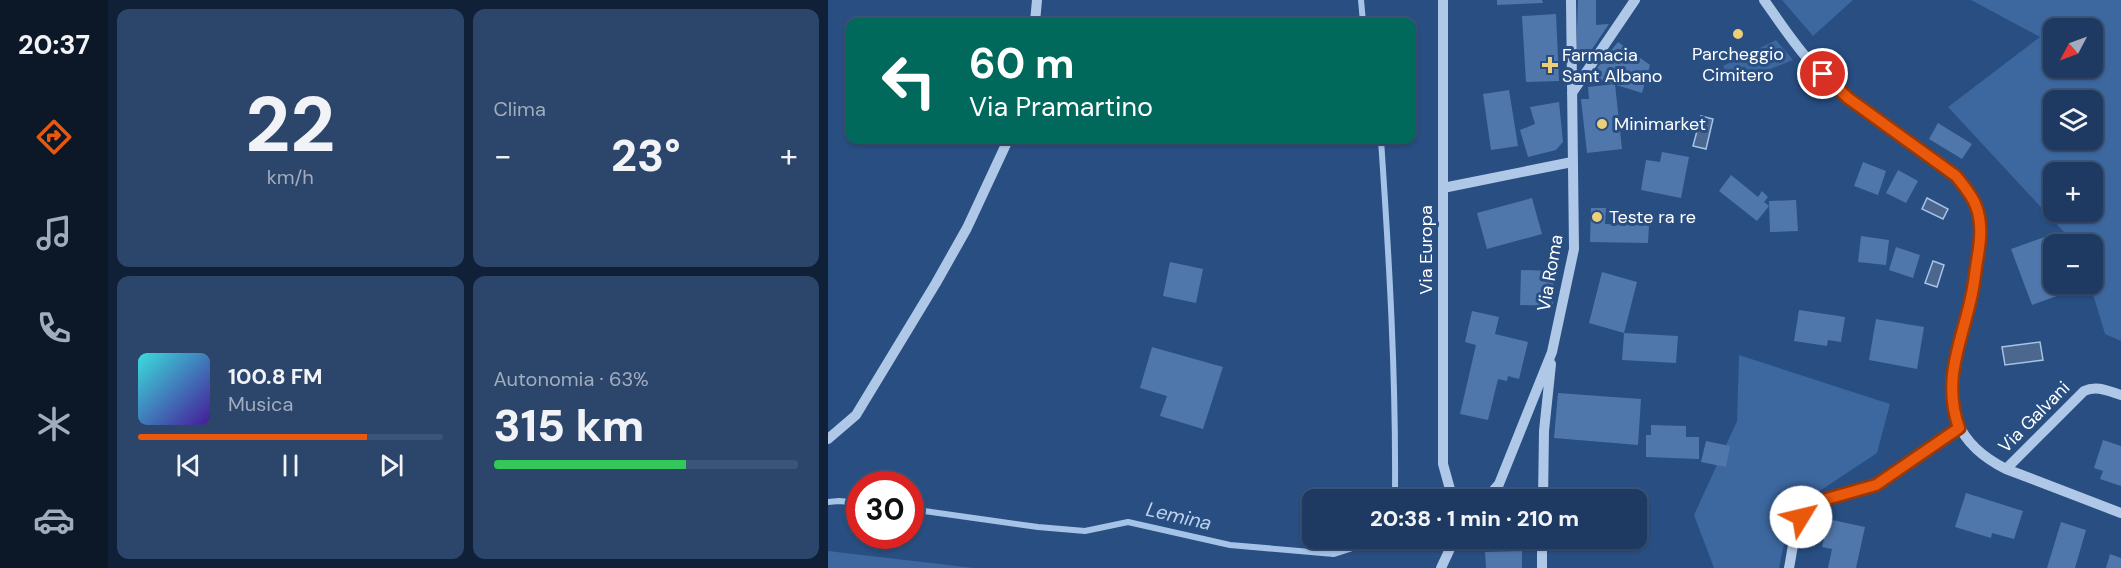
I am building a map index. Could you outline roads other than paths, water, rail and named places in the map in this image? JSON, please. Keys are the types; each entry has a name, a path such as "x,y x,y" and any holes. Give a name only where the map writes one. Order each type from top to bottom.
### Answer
{"street":[{"path":"1035,18 1037,0"},
{"name":"Via Europa","path":"1443,0 1443,464 1450,489"},
{"name":"Via Roma","path":"1495,489 1499,484 1552,352 1574,249 1571,0"},
{"path":"1571,93 1635,0"},
{"path":"1764,0 1797,46 1819,71 1848,98 1956,176 1977,207 1980,241 1971,298 1955,355 1951,386 1952,403 1959,428 1976,450 1988,460 2121,513"},
{"path":"828,439 856,415 936,283 966,228 1006,144"},
{"path":"1443,188 1572,162"},
{"path":"1543,489 1544,431 1552,352"},
{"name":"Via Galvani","path":"2006,469 2084,391 2091,387 2101,388 2121,395"},
{"path":"1789,568 1796,529 1808,508 1816,502 1876,485 1959,428"},
{"path":"1442,568 1450,549"},
{"path":"1542,549 1542,568"}],"waterway":[{"name":"Lemina","path":"1361,0 1363,18"},
{"name":"Lemina","path":"1381,144 1393,360 1395,489"},
{"name":"Lemina","path":"828,502 846,502"},
{"name":"Lemina","path":"924,511 1038,527 1085,531 1128,522 1230,545 1334,554 1350,549"}],"place":[{"name":"Parcheggio Cimitero","path":"1738,34"},
{"name":"Farmacia Sant Albano","path":"1550,65"},
{"name":"Minimarket","path":"1602,124"},
{"name":"Teste ra re","path":"1597,217"}]}
